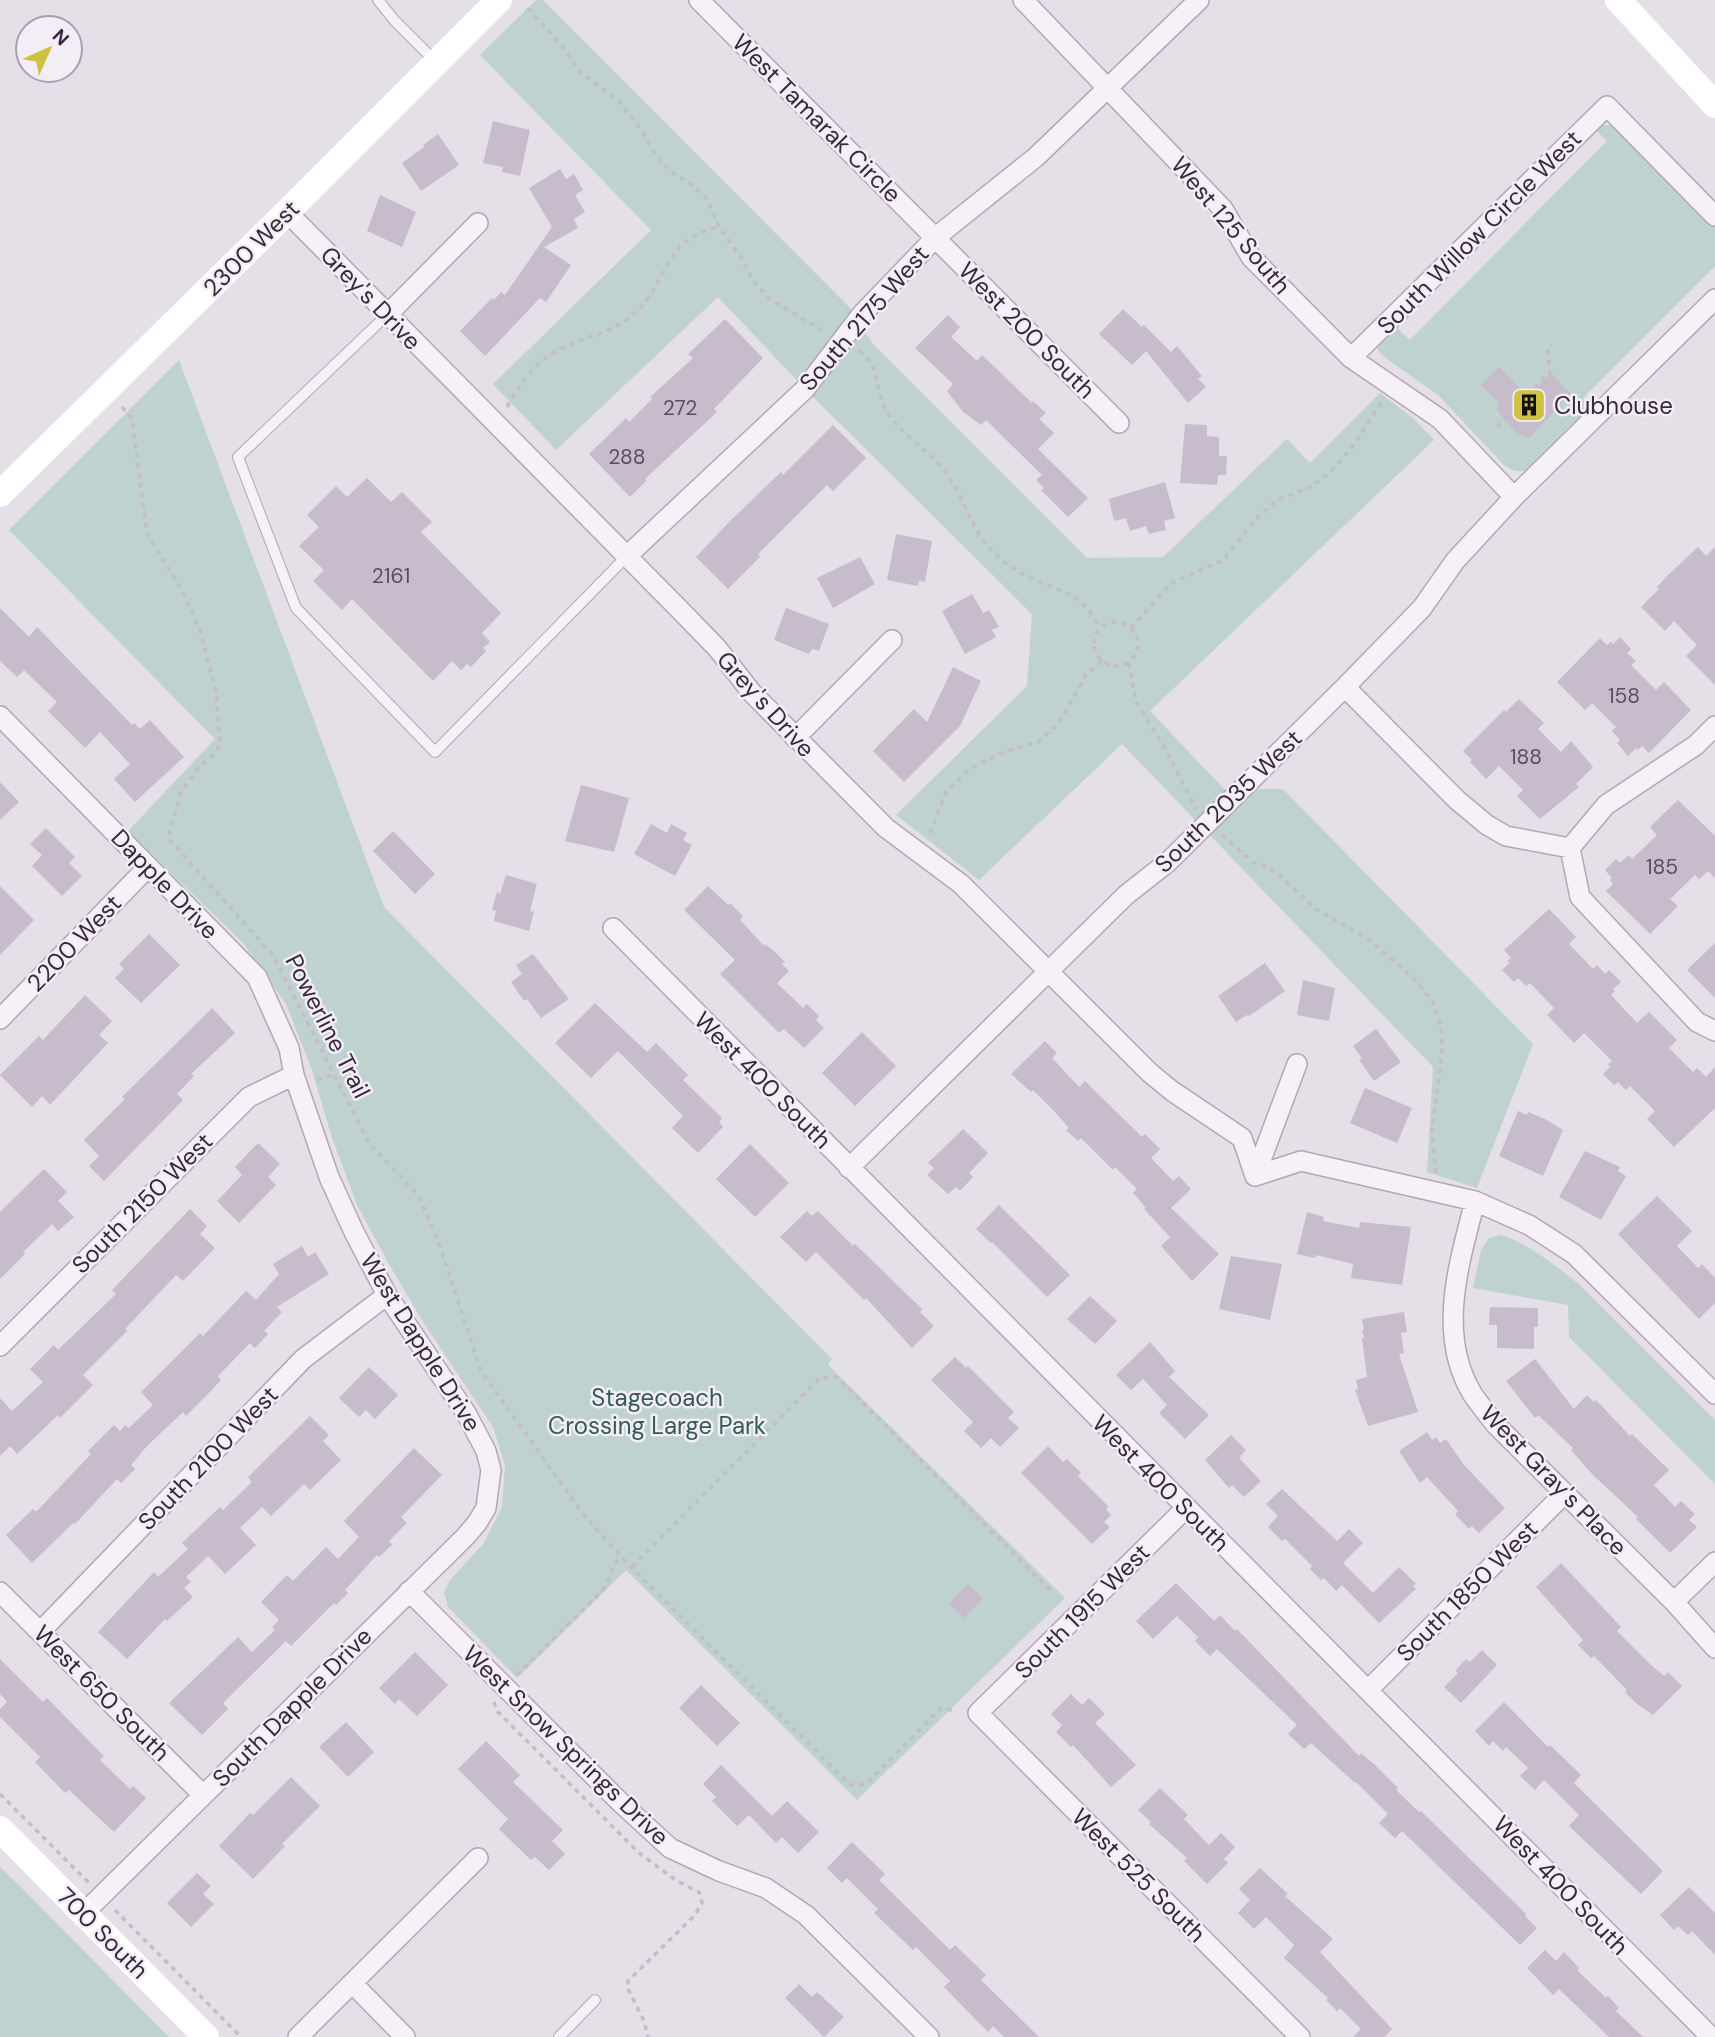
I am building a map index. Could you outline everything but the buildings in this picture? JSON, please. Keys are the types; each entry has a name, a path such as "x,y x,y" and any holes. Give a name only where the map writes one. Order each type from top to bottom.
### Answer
{"main road":[{"name":"2300 West","path":"0,494 499,0"},
{"path":"1618,0 1715,105"},
{"name":"700 South","path":"2,1834 92,1905 206,2037"}],"street":[{"name":"West Tamarak Circle","path":"699,0 936,237"},
{"path":"1023,0 1108,86"},
{"name":"South 2175 West","path":"626,556 805,389 862,314 936,237 1036,157 1199,0"},
{"name":"West 125 South","path":"1108,86 1223,209 1251,257 1352,358 1440,419 1514,497"},
{"name":"South Willow Circle West","path":"1352,358 1607,106 1715,216"},
{"name":"Grey's Drive","path":"287,212 717,649 752,693 794,738 886,828 961,884 1150,1073 1242,1138 1255,1176"},
{"path":"387,314 478,223"},
{"name":"West 200 South","path":"936,237 1119,423"},
{"name":"South 2035 West","path":"849,1168 1126,895 1168,862 1345,687 1422,608 1455,561 1514,497 1715,299"},
{"path":"794,738 892,640"},
{"path":"1345,687 1457,800 1487,825 1506,836 1570,848"},
{"name":"Dapple Drive","path":"0,716 257,977 289,1048 294,1075"},
{"path":"1570,848 1606,805 1696,745 1715,726"},
{"path":"1570,848 1580,897 1697,1022 1715,1031"},
{"name":"2200 West","path":"0,1019 148,867"},
{"name":"West 400 South","path":"613,928 1711,2037"},
{"path":"1255,1176 1297,1064"},
{"name":"West Dapple Drive","path":"294,1075 329,1177 387,1295 479,1434 491,1470 489,1493"},
{"name":"South 2150 West","path":"0,1346 249,1097 294,1075"},
{"path":"1255,1176 1301,1161 1475,1201 1529,1225 1574,1254 1715,1394"},
{"name":"West Gray's Place","path":"1475,1201 1453,1303 1453,1332 1458,1362 1473,1394 1496,1424 1674,1602 1715,1648"},
{"name":"South 2100 West","path":"40,1632 303,1359 387,1295"},
{"name":"South Dapple Drive","path":"92,1905 477,1523 486,1508 489,1493"},
{"name":"South 1850 West","path":"1369,1689 1564,1494"},
{"name":"South 1915 West","path":"978,1713 1186,1508"},
{"path":"1674,1602 1715,1562"},
{"name":"West Snow Springs Drive","path":"409,1591 670,1848 719,1871 766,1888 806,1914 929,2037"},
{"name":"West 650 South","path":"0,1592 203,1795"},
{"name":"West 525 South","path":"978,1713 1300,2037"},
{"path":"298,2037 478,1858"},
{"path":"352,1983 405,2037"}],"lane":[{"path":"378,0 436,62"},
{"path":"387,314 238,457 296,608 435,752 626,556"},
{"path":"559,2037 595,2000"}],"path":[{"path":"528,8 563,47 580,72 618,100 670,171 694,186 707,199 719,227 742,259 753,281 770,299 829,335"},
{"path":"507,407 523,379 539,363 565,347 606,332 628,320 650,297 676,250 692,236 719,227"},
{"path":"1527,395 1550,372 1548,348 1552,345"},
{"path":"858,350 877,372 879,392 887,413 950,477 981,538 997,557 1034,580 1059,589 1078,600 1091,613 1100,628"},
{"path":"1131,628 1170,584 1223,560 1256,519 1277,500 1313,486 1331,471 1351,449 1378,404 1386,398"},
{"name":"Powerline Trail","path":"122,407 132,419 148,534 182,590 200,630 216,691 220,744 215,754 199,766 181,792 168,838 273,956 369,1143 419,1196 440,1246 481,1371 583,1514 632,1567 850,1785 866,1784 940,1708 955,1711"},
{"path":"1497,427 1504,419"},
{"path":"1114,622 1122,622 1131,628 1139,645 1129,663 1115,667 1097,656 1094,642 1100,628 1114,622"},
{"path":"930,833 946,792 968,770 1001,753 1038,742 1058,724 1086,675 1102,661"},
{"path":"1129,663 1136,702 1165,748 1200,813"},
{"path":"1223,835 1254,863 1266,866 1280,876 1316,909 1370,940 1416,981 1433,1002 1441,1025 1443,1053 1432,1130 1436,1175"},
{"path":"317,1080 333,1074"},
{"path":"632,1567 820,1378 837,1377 1051,1591"},
{"path":"0,1794 92,1905 241,2037"},
{"path":"630,1993 644,2021 648,2037"}],"green space":[{"path":"536,0 543,0 850,308 873,344 1087,558 1163,557 1287,439 1310,463 1380,393 1414,419 1434,440 1150,711 1224,789 1283,789 1533,1044 1477,1188 1427,1172 1433,1067 1122,744 979,880 896,815 1027,686 1032,614 805,389 718,297 556,450 493,384 651,230 480,55"},
{"path":"1600,125 1620,129 1715,225 1715,266 1583,398 1594,410 1570,426 1534,467 1516,471 1505,466 1439,396 1377,349 1396,327 1410,340 1607,141 1595,129"},
{"name":"Stagecoach Crossing Large Park","path":"179,360 384,907 832,1359 828,1365 1065,1598 857,1800 626,1570 517,1678 448,1607 444,1593 450,1580 484,1543 502,1507 505,1465 493,1427 425,1325 357,1205 332,1138 312,1070 286,1004 244,944 128,831 215,739 9,530"},
{"path":"1501,1235 1532,1250 1580,1285 1715,1420 1715,1484 1569,1337 1568,1305 1473,1288 1481,1250 1489,1238"},
{"path":"0,1867 19,1885 169,2037 0,2037"}],"place":[{"name":"Clubhouse","path":"1529,405"}]}
